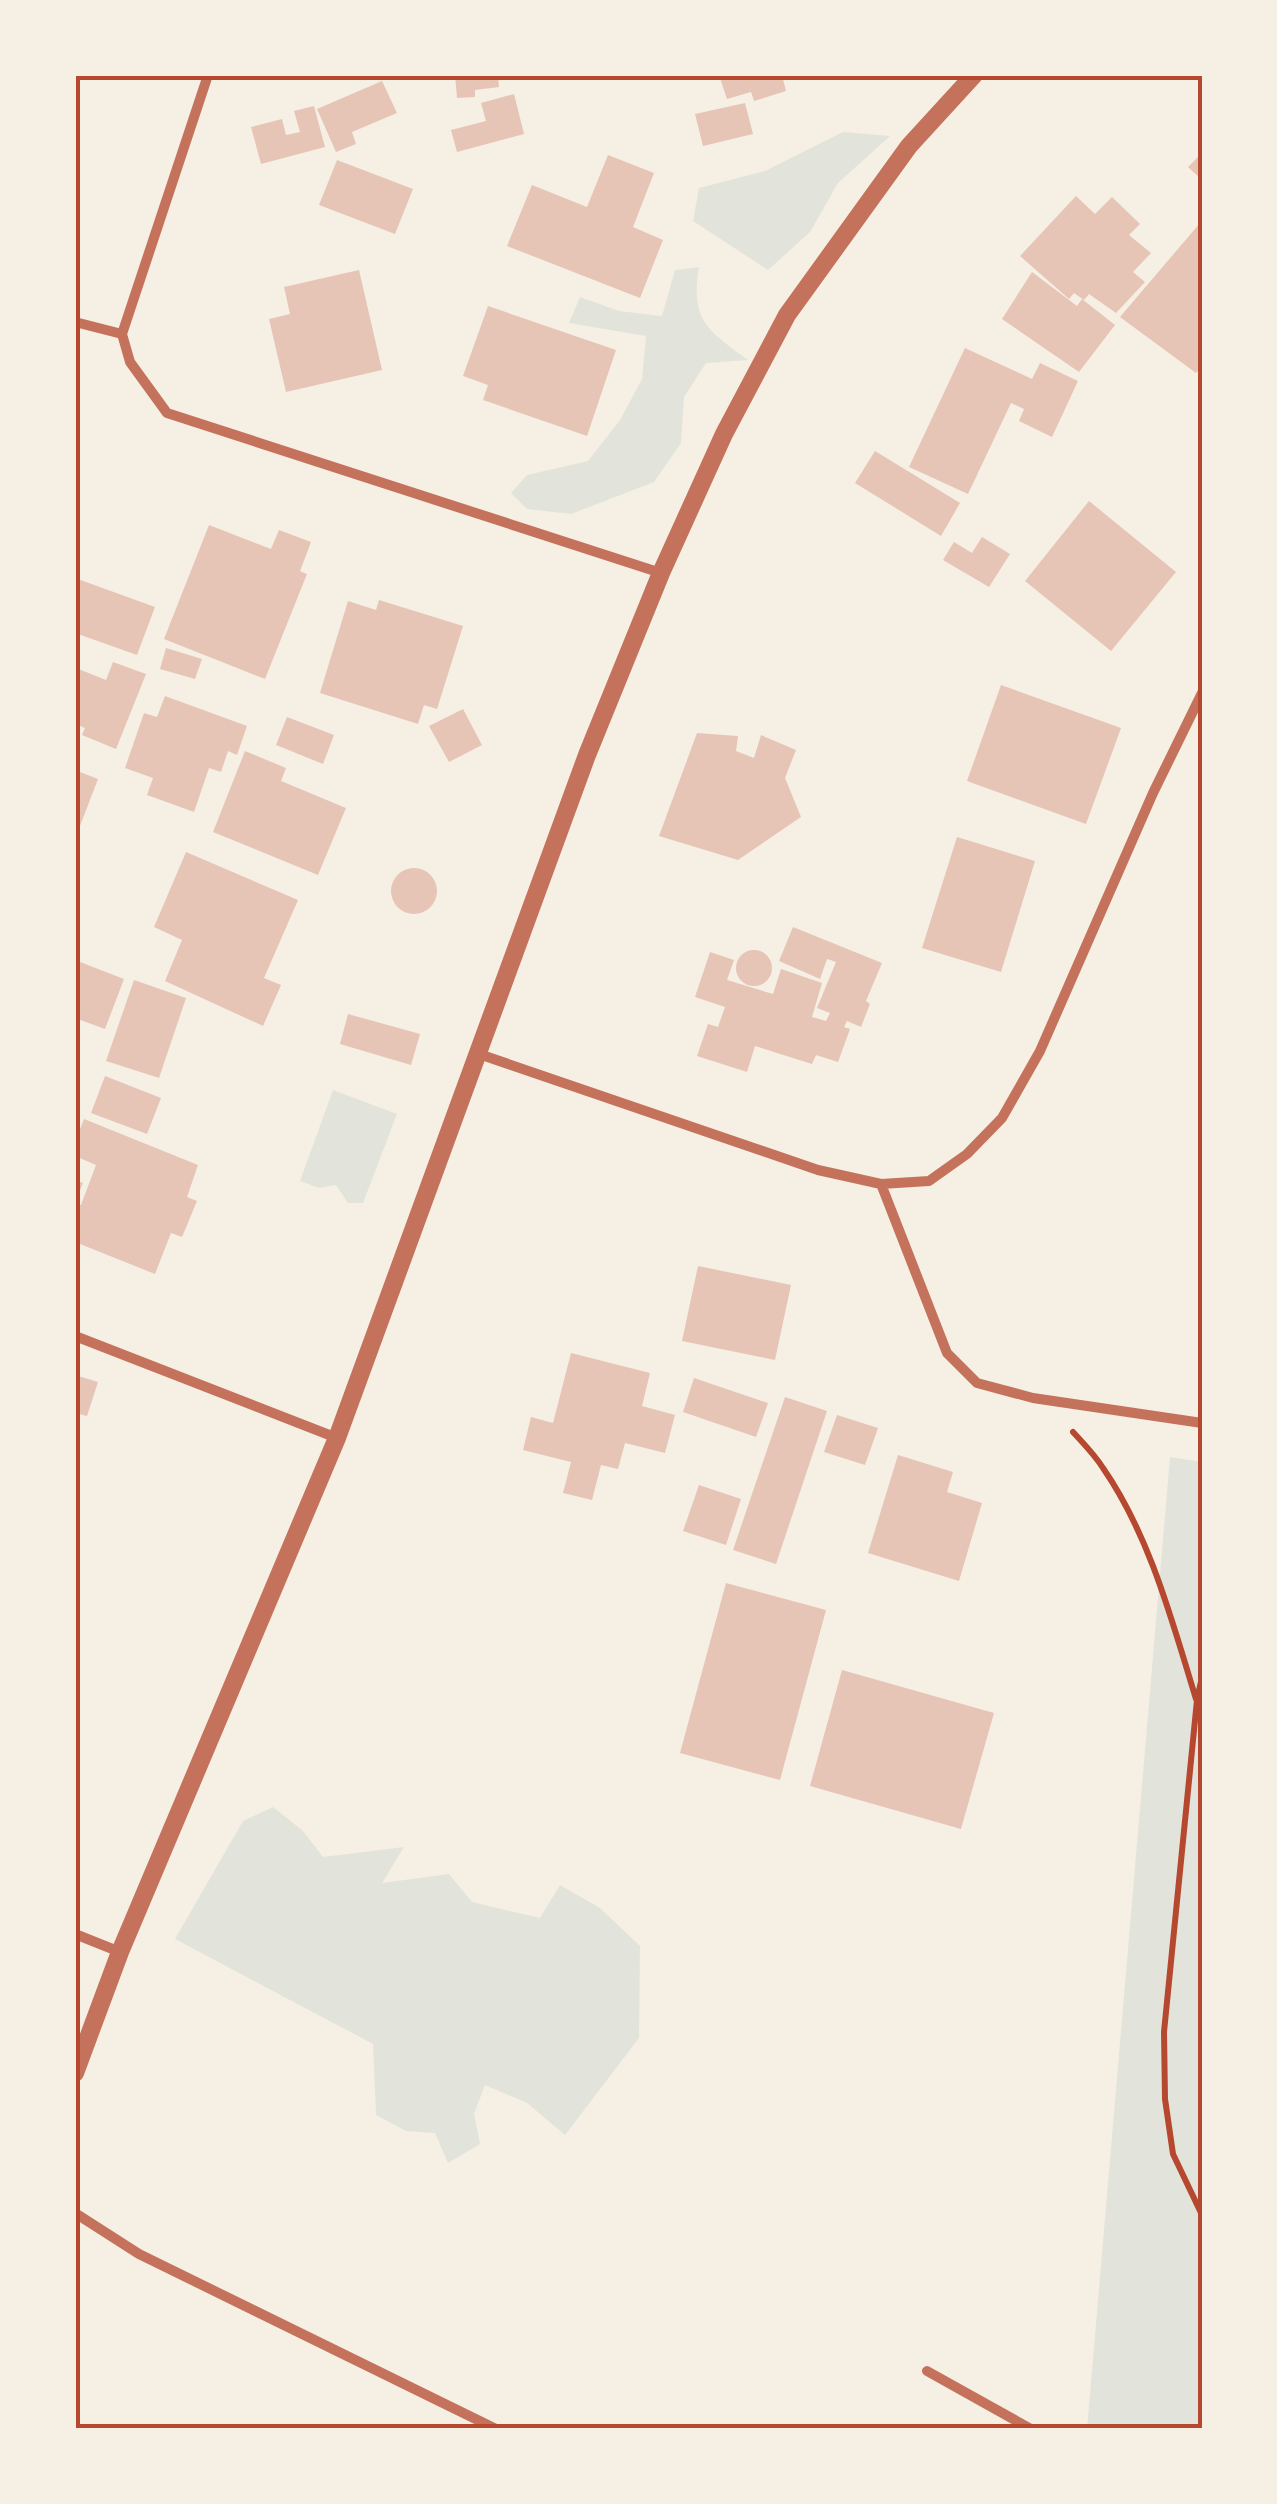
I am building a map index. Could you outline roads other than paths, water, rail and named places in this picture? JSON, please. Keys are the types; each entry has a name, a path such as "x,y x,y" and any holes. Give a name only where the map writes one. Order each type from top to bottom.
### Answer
{"street":[{"path":"208,75 122,334 130,362 168,413 661,572"},
{"path":"75,2073 120,1952 338,1438 587,755 661,572 724,434 787,315 909,146 974,75"},
{"path":"75,322 122,334"},
{"path":"480,1054 818,1170 880,1184 929,1182 966,1154 1002,1118 1040,1052 1202,693"},
{"path":"880,1184 947,1353 977,1384 1033,1398 1202,1423"},
{"path":"75,1336 338,1438"},
{"path":"75,1934 120,1952"},
{"path":"75,2213 140,2254 496,2429"},
{"path":"927,2371 1031,2429"}]}
